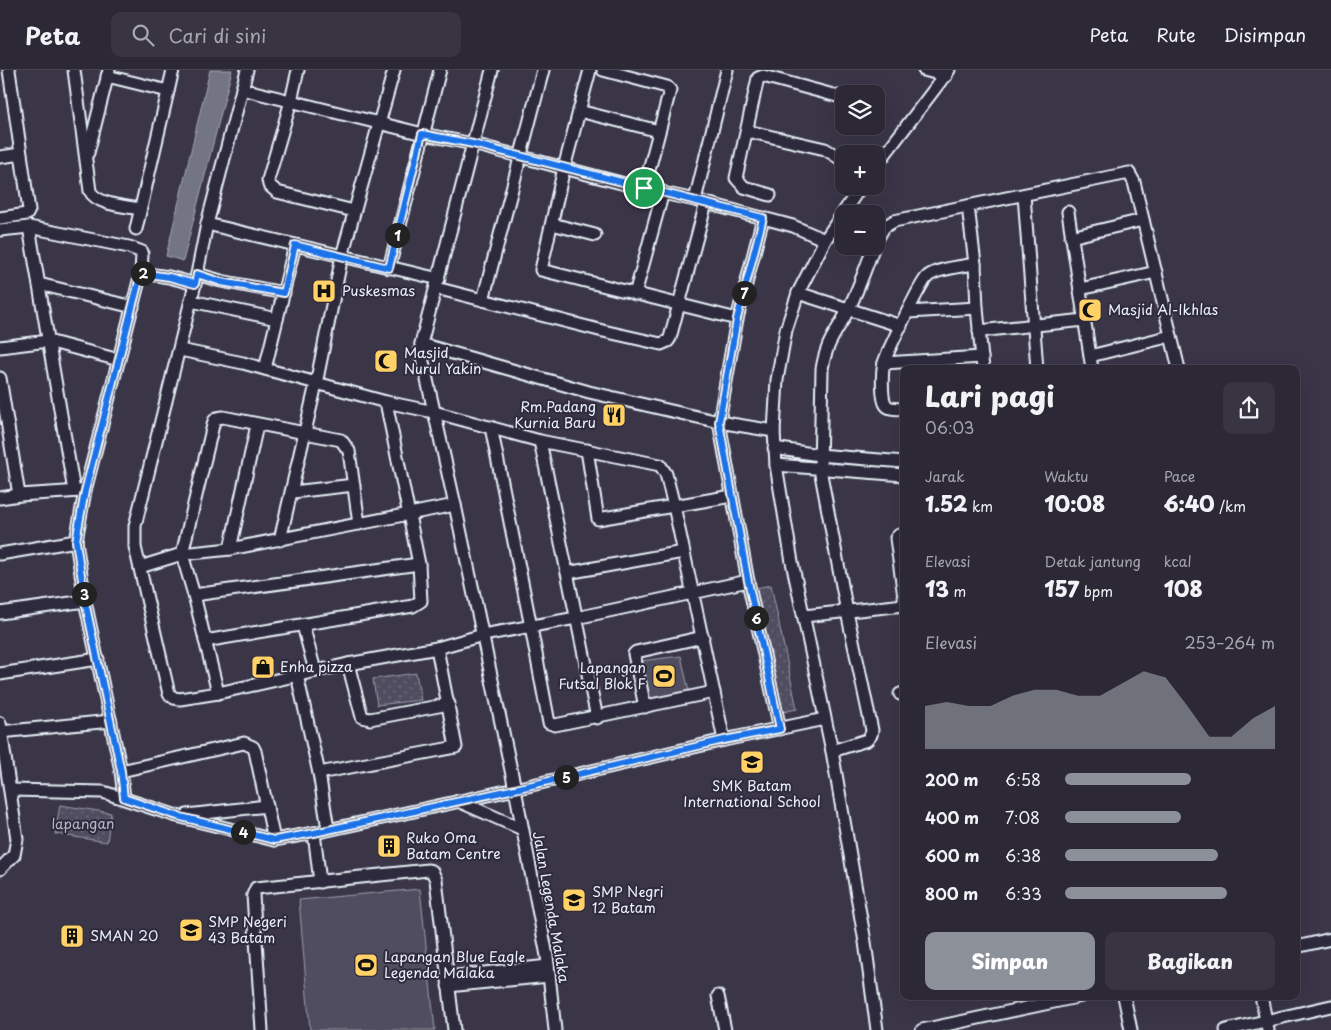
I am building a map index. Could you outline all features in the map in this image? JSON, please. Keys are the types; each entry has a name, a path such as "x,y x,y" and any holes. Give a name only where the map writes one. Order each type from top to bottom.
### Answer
{"street":[{"path":"0,218 27,214 29,212 21,154 6,89 9,70"},
{"path":"74,70 92,196 98,200 140,209"},
{"path":"136,229 172,70"},
{"path":"247,70 207,224 180,350 135,526 135,547 169,694 174,698 180,699 218,693 748,581"},
{"path":"298,70 291,102 268,180 270,188 277,192 354,211"},
{"path":"280,540 293,492 342,256 394,70"},
{"path":"389,268 440,70"},
{"path":"492,70 421,344 590,392 719,422 774,431"},
{"path":"483,300 543,70"},
{"path":"590,70 564,168 541,270 737,319"},
{"path":"603,70 667,87 670,93 644,188"},
{"path":"207,224 389,268 483,300 661,344 670,338 680,305 727,70"},
{"path":"924,70 948,73"},
{"path":"87,161 108,73 168,91"},
{"path":"885,154 948,73"},
{"path":"770,195 744,187 736,178 757,80 764,76 835,95"},
{"path":"242,89 700,201 793,226 825,240"},
{"path":"579,112 659,131"},
{"path":"747,131 825,149 835,155"},
{"path":"0,157 21,154"},
{"path":"885,226 894,221 1130,173 1134,182 1179,365"},
{"path":"635,294 663,192"},
{"path":"856,195 825,240 798,293 784,338 777,380 774,448 792,562 832,751 865,942 877,1030"},
{"path":"1024,195 1037,365"},
{"path":"884,363 982,363 975,264 968,206"},
{"path":"1068,212 1091,365"},
{"path":"763,218 737,319 719,422 748,581 780,729"},
{"path":"1071,237 1143,220"},
{"path":"552,224 595,235"},
{"path":"0,230 29,227 129,247 142,252 141,273 120,360 79,491 76,541 85,601 121,771 124,798"},
{"path":"29,227 48,341 79,491"},
{"path":"265,369 295,245"},
{"path":"832,751 867,740 872,730 820,469 822,368 824,354 830,340 849,309 870,255"},
{"path":"900,409 890,408 885,404 882,397 884,363 908,312 927,276 975,264"},
{"path":"1080,289 1156,272"},
{"path":"141,273 221,282 284,293"},
{"path":"39,284 133,307"},
{"path":"798,293 901,326"},
{"path":"191,301 278,319"},
{"path":"908,312 977,308"},
{"path":"979,331 1084,320"},
{"path":"1090,356 1171,336"},
{"path":"0,347 48,341 120,360"},
{"name":"Jalan Legenda Malaka","path":"421,344 422,360 456,505 515,789 548,971 555,1030"},
{"path":"180,350 244,363 316,384 434,412 540,441 660,465 666,474 674,506 724,740"},
{"path":"0,378 2,406 19,495"},
{"path":"205,641 418,604 421,596 419,564 386,402"},
{"path":"218,693 182,554 214,421 217,418 223,418 334,437 341,440 349,451 359,524"},
{"path":"230,549 257,425"},
{"path":"491,427 549,723 555,726 714,692"},
{"path":"540,441 597,718"},
{"path":"774,448 820,455 900,462"},
{"path":"588,450 598,519 732,496"},
{"path":"776,465 900,475"},
{"path":"293,492 354,485"},
{"path":"0,498 79,491"},
{"path":"140,567 182,554 230,549 456,505"},
{"path":"900,535 896,538 900,568"},
{"path":"0,554 76,541"},
{"path":"567,574 683,552"},
{"path":"194,595 419,564"},
{"path":"0,613 85,601"},
{"path":"804,616 900,605"},
{"path":"303,625 315,671"},
{"path":"645,707 634,654 703,637"},
{"path":"319,773 456,747 437,648"},
{"path":"0,674 98,659"},
{"path":"348,664 362,717 365,719 449,704"},
{"path":"297,675 319,773 328,829"},
{"path":"10,790 93,791 124,798 177,816 274,840 515,789 724,740 825,719"},
{"path":"0,869 14,855 17,839 0,729 111,721"},
{"path":"121,771 244,743 250,745 256,751 274,840"},
{"path":"458,801 522,829"},
{"path":"177,816 267,806"},
{"path":"314,833 320,882"},
{"path":"262,1030 254,890 259,887 320,882 418,870 432,871 436,880 454,1030"},
{"path":"1300,946 1331,939"},
{"path":"447,981 548,971"},
{"path":"718,996 725,1030"},
{"path":"922,1030 1063,1000"},
{"path":"1125,1000 1131,1030"},
{"path":"1262,1000 1267,1025"},
{"path":"1226,1030 1267,1025 1331,1006"}],"green space":[{"path":"771,585 797,709 783,712 756,588"},
{"name":"Lapangan Futsal Blok F","path":"681,656 689,692 649,698 640,661"},
{"path":"416,673 421,700 377,705 373,679"},
{"name":"lapangan","path":"60,805 111,813 107,842 55,834"},
{"name":"Lapangan Blue Eagle Legenda Malaka","path":"420,889 435,1030 310,1030 299,900"}],"water":[{"path":"210,70 232,70 183,261 166,256"}],"place":[{"name":"Puskesmas","path":"324,291"},
{"name":"Masjid Al-Ikhlas","path":"1090,310"},
{"name":"Masjid Nurul Yakin","path":"386,361"},
{"name":"Rm.Padang Kurnia Baru","path":"614,415"},
{"name":"Enha pizza","path":"263,667"},
{"name":"Lapangan Futsal Blok F","path":"664,676"},
{"name":"SMK Batam International School","path":"752,762"},
{"name":"Ruko Oma Batam Centre","path":"389,846"},
{"name":"SMP Negri 12 Batam","path":"574,900"},
{"name":"SMP Negeri 43 Batam","path":"191,930"},
{"name":"SMAN 20","path":"72,936"},
{"name":"Lapangan Blue Eagle Legenda Malaka","path":"366,965"}],"route":[{"path":"422,134 473,144 644,188 763,218 737,319 719,422 748,581 780,729 724,740 515,789 274,840 177,816 124,798 121,771 85,601 76,541 85,491 141,273 169,277 195,284 197,274 221,282 284,293 295,245 389,268 422,134"}]}
